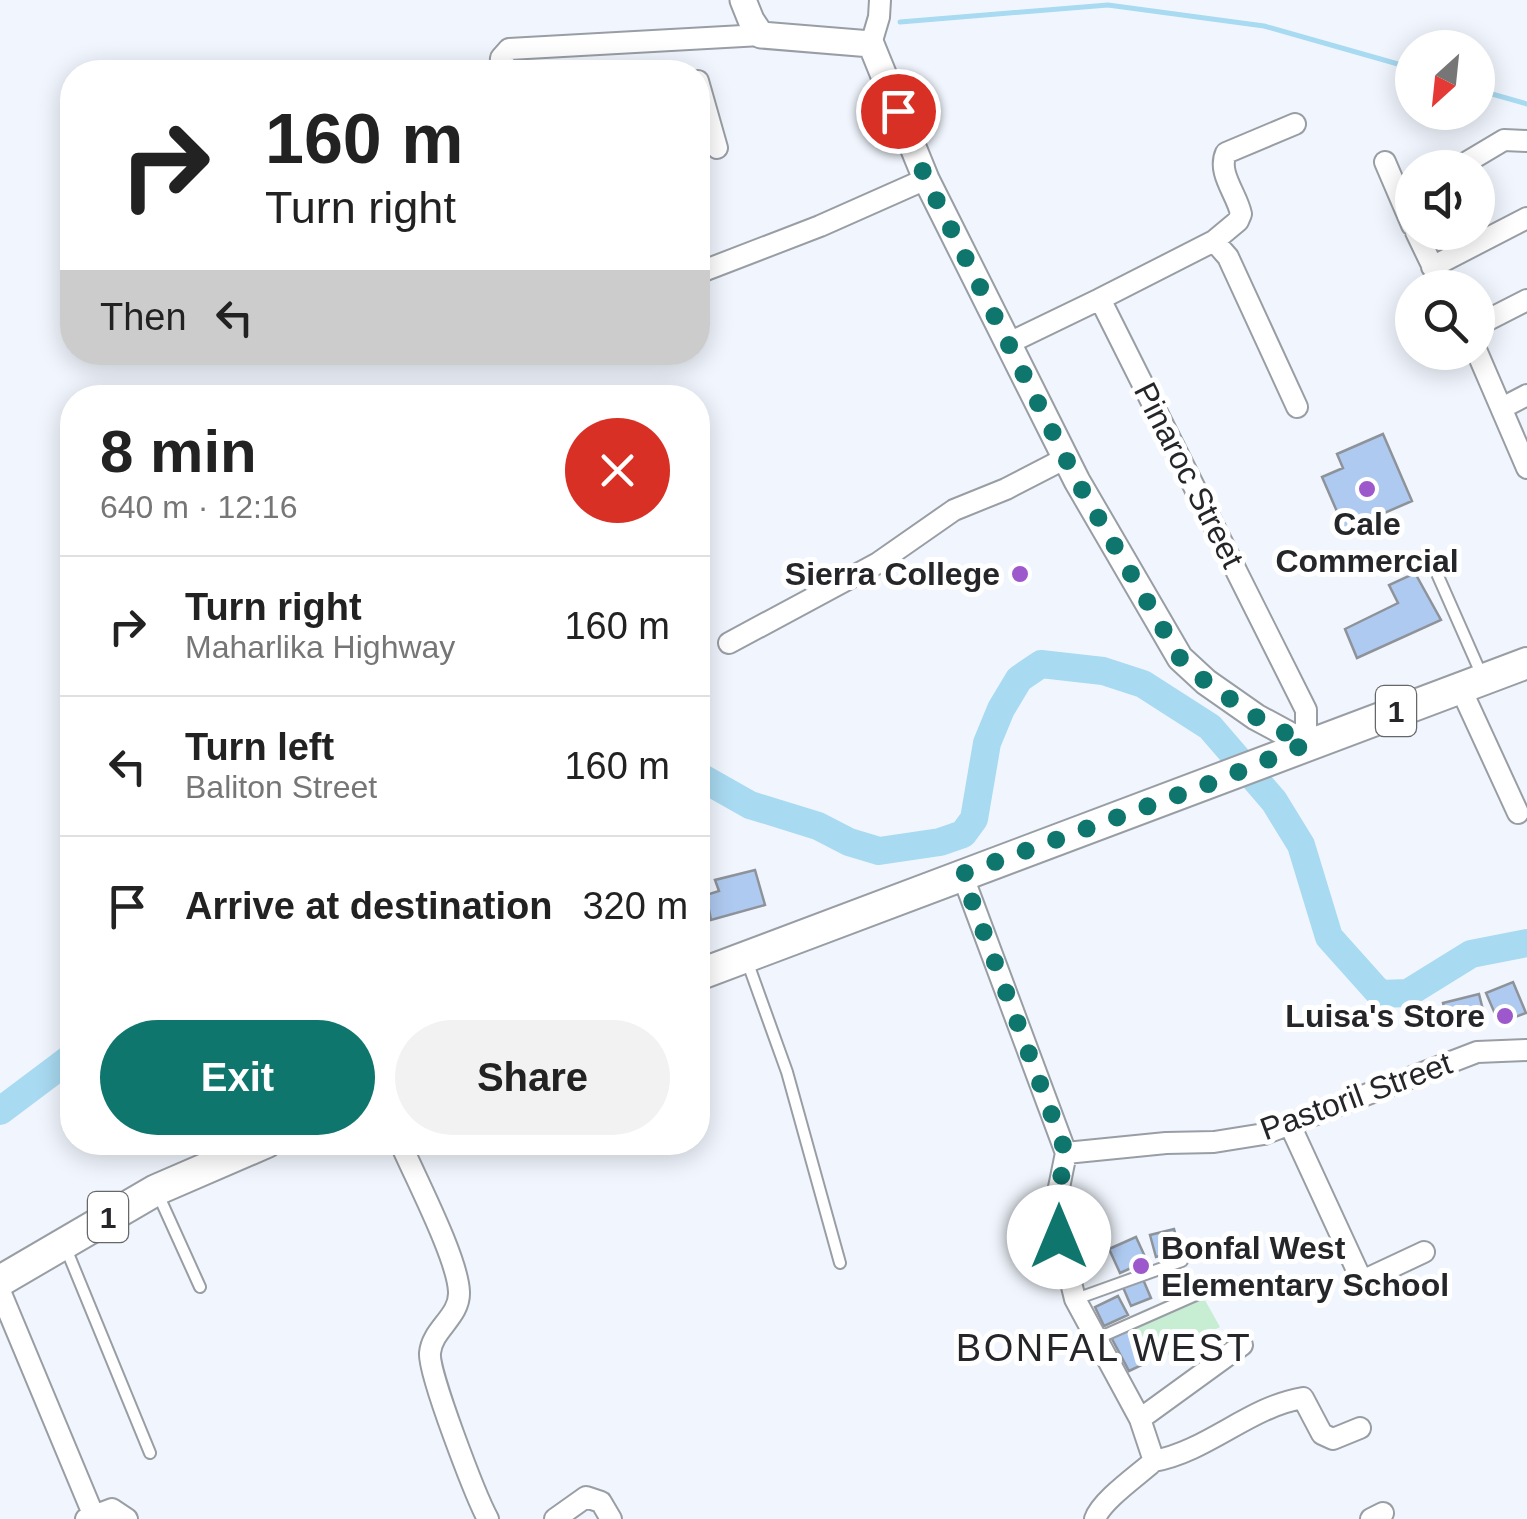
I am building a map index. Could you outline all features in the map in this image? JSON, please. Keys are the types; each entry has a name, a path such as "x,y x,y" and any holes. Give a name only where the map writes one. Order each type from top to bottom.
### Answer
{"main road":[{"name":"1","path":"710,969 1527,662"},
{"name":"1","path":"0,1282 156,1190 237,1155"}],"street":[{"path":"743,0 761,36"},
{"path":"880,0 871,44 926,179 1066,458 1180,658 1206,682 1256,717 1306,744"},
{"path":"501,60 509,49 761,36 871,44"},
{"path":"686,40 692,60"},
{"path":"710,123 717,148"},
{"path":"1008,343 1214,241 1241,214 1222,162 1226,153 1294,124"},
{"path":"1487,150 1504,140 1527,141"},
{"path":"1385,162 1395,177"},
{"path":"710,268 926,179"},
{"path":"1432,267 1527,218"},
{"path":"1214,241 1228,257 1297,407"},
{"path":"1424,250 1434,270"},
{"name":"Pinaroc Street","path":"1100,300 1306,710 1306,744"},
{"path":"1495,316 1527,300"},
{"path":"1484,370 1527,468"},
{"path":"1502,408 1527,395"},
{"path":"729,643 878,563 954,510 1066,458"},
{"path":"1472,683 1518,813"},
{"path":"962,874 1066,1153 1054,1212 1075,1299 1140,1419 1154,1460"},
{"name":"Pastoril Street","path":"1066,1153 1214,1142 1264,1134 1477,1052 1527,1050"},
{"path":"1290,1125 1362,1281 1424,1252"},
{"path":"406,1155 456,1271 458,1302 436,1336 429,1358 488,1519"},
{"path":"0,1291 89,1516 112,1509 127,1519"},
{"path":"1140,1419 1242,1345"},
{"path":"1095,1519 1103,1502 1120,1492 1154,1460 1191,1451 1283,1402 1304,1398 1322,1434 1333,1439 1360,1428"},
{"path":"556,1519 586,1497 601,1502 611,1519"}],"lane":[{"path":"1428,551 1472,683"},
{"path":"745,956 788,1072 840,1262"},
{"path":"156,1190 200,1287"},
{"path":"64,1243 150,1453"},
{"path":"1075,1299 1182,1261"},
{"path":"1096,1340 1198,1294"}],"green space":[{"path":"1201,1293 1220,1327 1153,1363 1134,1329"}],"building":[{"name":"Cale Commercial","path":"1383,434 1412,501 1345,530 1322,477 1343,468 1337,454"},
{"path":"1415,573 1441,620 1357,658 1345,629 1398,603 1389,585"},
{"path":"755,870 765,905 711,920 710,894 719,891 715,880"},
{"path":"1513,982 1526,1013 1499,1023 1486,993"},
{"path":"1479,994 1485,1018 1465,1023 1462,1012 1446,1016 1443,1003"},
{"path":"1174,1229 1180,1250 1156,1257 1150,1235"},
{"path":"1136,1237 1147,1261 1120,1273 1109,1249"},
{"path":"1142,1277 1151,1298 1131,1306 1122,1285"},
{"path":"1118,1296 1128,1315 1104,1326 1095,1307"},
{"path":"1129,1328 1146,1363 1129,1371 1111,1337"}],"waterway":[{"path":"900,22 1108,5 1264,26 1395,63"},
{"path":"1495,95 1527,104"},
{"path":"710,782 750,805 818,826 849,842 879,851 940,842 963,834 974,819 987,743 1019,679 1041,664 1103,671 1143,684 1210,727 1274,801 1301,845 1329,937 1380,994 1408,993 1471,954 1527,943"},
{"path":"0,1111 60,1066"}],"place":[{"name":"Cale Commercial","path":"1367,489"},
{"name":"Sierra College","path":"1020,574"},
{"name":"Luisa's Store","path":"1505,1016"},
{"name":"Bonfal West Elementary School","path":"1141,1266"}],"district":[{"name":"BONFAL WEST","path":"1104,1348"}],"route":[{"path":"898,111 926,179 1077,481 1180,658 1206,682 1256,717 1306,744 1214,782 962,874 1066,1153 1054,1212 1059,1237"}]}
